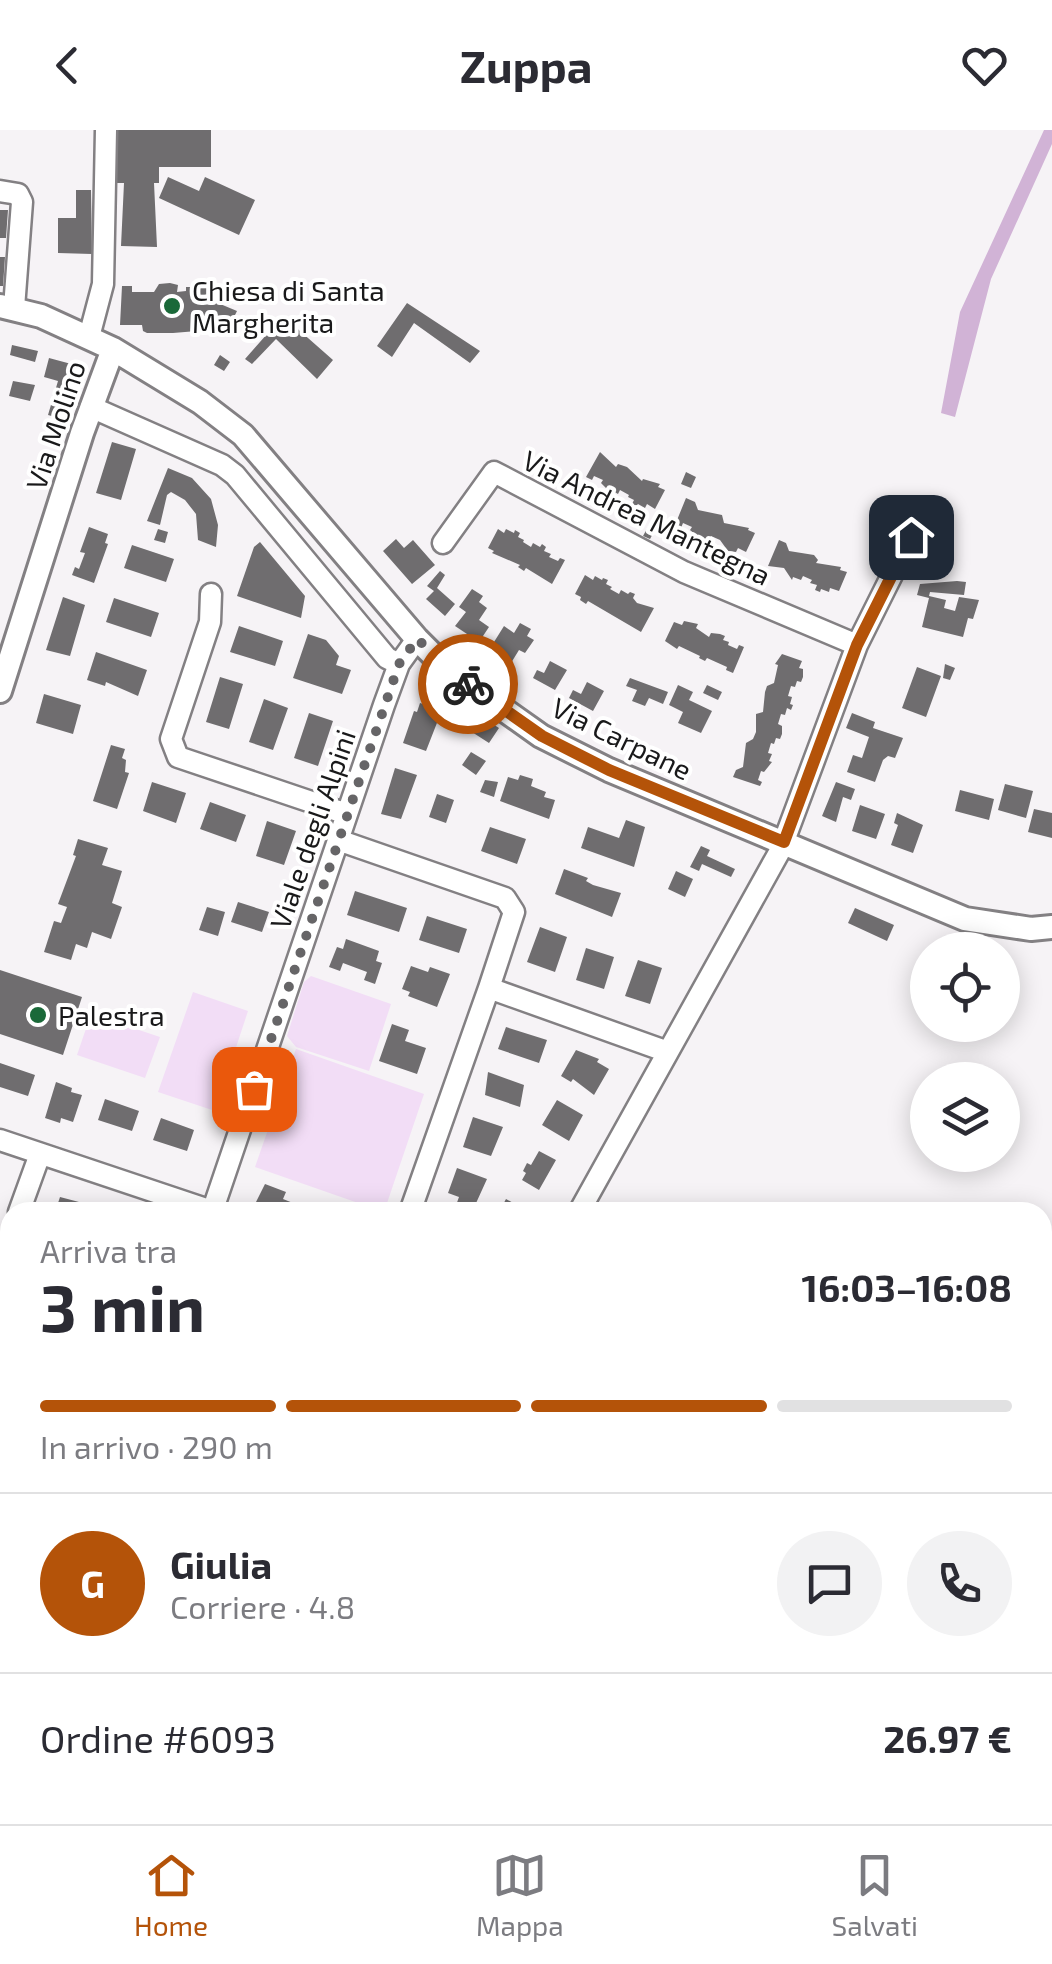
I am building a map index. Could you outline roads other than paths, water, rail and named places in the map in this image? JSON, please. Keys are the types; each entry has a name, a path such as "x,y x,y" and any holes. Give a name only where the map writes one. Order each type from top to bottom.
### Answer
{"street":[{"path":"89,337 103,284 106,130"},
{"path":"0,191 18,194 22,202 7,307"},
{"name":"Via Carpane","path":"7,307 113,349 200,402 244,436 417,639 448,670 542,736 609,770 965,919 1031,929 1052,926"},
{"name":"Via Molino","path":"0,692 113,349"},
{"path":"91,408 222,465 387,658 399,664"},
{"path":"222,465 244,436"},
{"name":"Via Andrea Mantegna","path":"443,542 494,472 684,572 857,645"},
{"path":"585,1202 784,842 857,645 911,537"},
{"path":"211,594 210,622 172,731 173,752 178,757 346,814"},
{"name":"Viale degli Alpini","path":"215,1202 399,664 417,639"},
{"path":"338,840 505,898 514,912 413,1202"},
{"path":"488,988 668,1052"},
{"path":"0,1140 182,1202"},
{"path":"23,1202 40,1154"}],"place":[{"name":"Chiesa di Santa Margherita","path":"172,306"},
{"name":"Palestra","path":"38,1015"}]}
